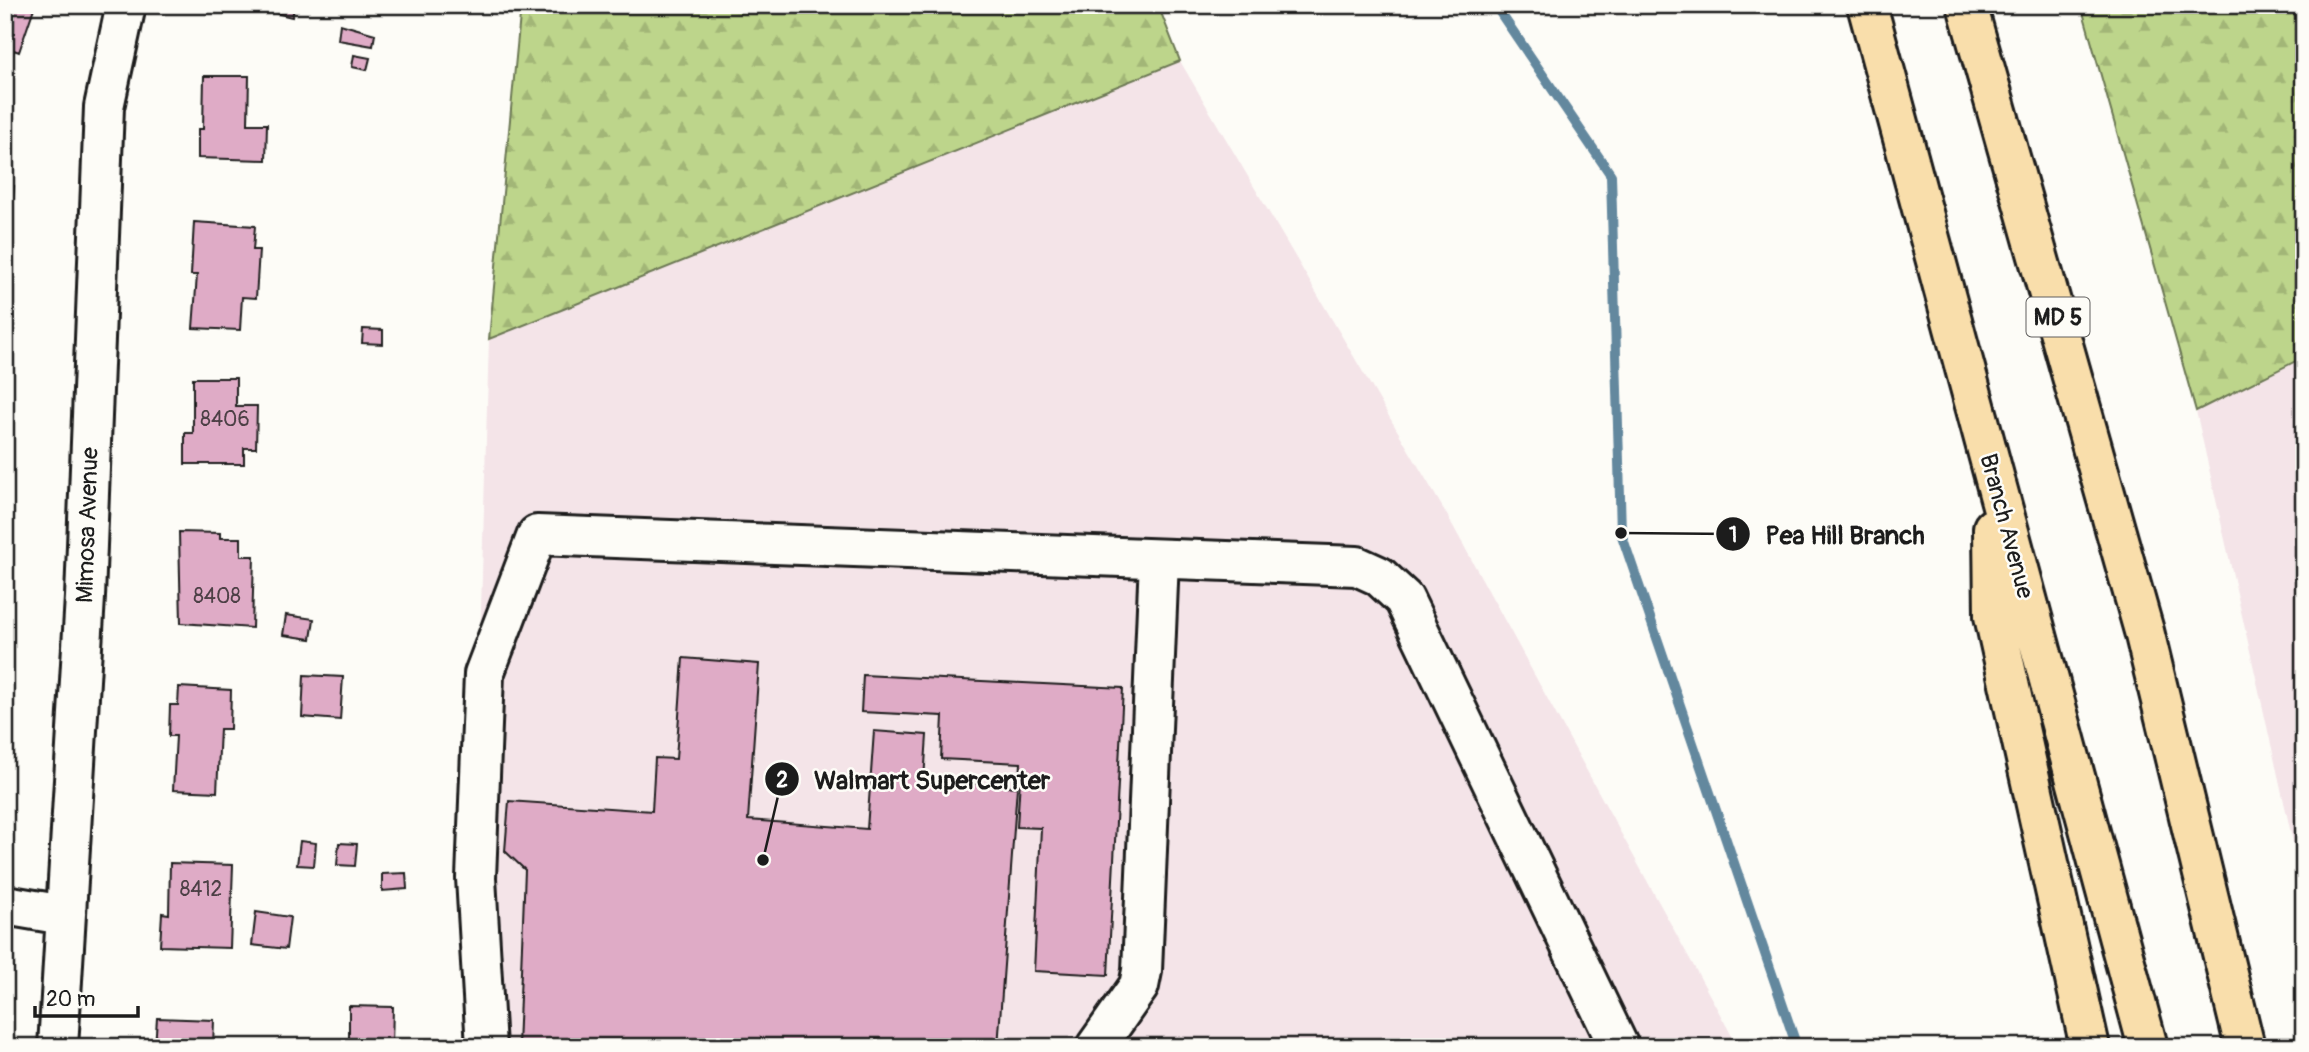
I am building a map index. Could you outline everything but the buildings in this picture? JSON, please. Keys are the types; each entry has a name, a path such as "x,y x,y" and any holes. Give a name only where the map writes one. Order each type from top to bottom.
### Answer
{"highway":[{"name":"Branch Avenue","path":"1867,5 2148,1047"},
{"name":"MD 5","path":"1967,5 2144,631 2245,1047"},
{"path":"1992,470 1994,616 2090,1047"},
{"path":"2144,631 2270,1047"}],"street":[{"name":"Mimosa Avenue","path":"58,1047 85,597 104,107 126,5"},
{"path":"486,1047 476,878 484,674 537,535 1357,566 1379,576 1404,599 1619,1047"},
{"path":"1096,1047 1139,986 1142,971 1158,559"},
{"path":"5,905 64,915"}],"shaded area":[{"path":"1180,61 1447,515 1738,1047 468,1047 489,339"},
{"path":"2304,357 2304,891 2196,411"}],"green space":[{"path":"521,5 1158,5 1180,61 489,339"},
{"path":"2081,5 2304,5 2304,357 2196,411"}],"waterway":[{"path":"1495,5 1611,175 1621,533 1797,1047"}],"place":[{"name":"Pea Hill Branch","path":"1621,533"},
{"name":"Walmart Supercenter","path":"763,860"}]}
